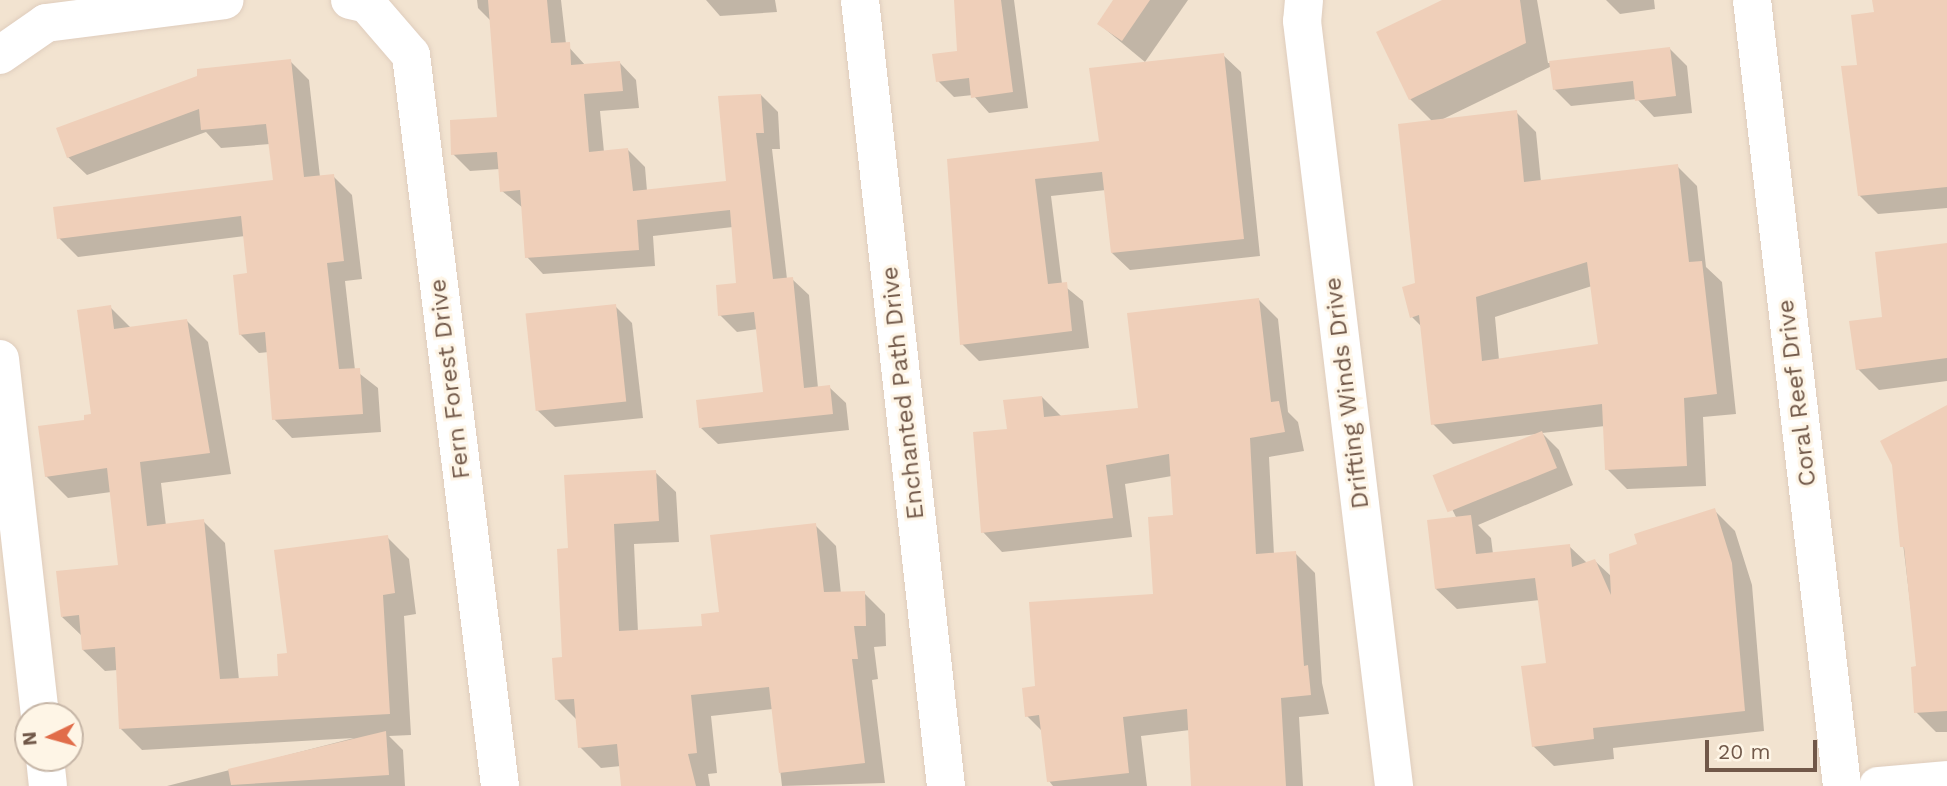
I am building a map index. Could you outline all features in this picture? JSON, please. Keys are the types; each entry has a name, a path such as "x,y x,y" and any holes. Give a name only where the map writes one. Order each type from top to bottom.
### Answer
{"street":[{"name":"Fern Forest Drive","path":"350,0 367,4 411,55 499,786"},
{"name":"Enchanted Path Drive","path":"860,0 946,786"},
{"name":"Drifting Winds Drive","path":"1304,0 1302,21 1394,786"},
{"name":"Coral Reef Drive","path":"1752,0 1842,786"},
{"path":"0,55 46,23 210,1"},
{"path":"0,359 38,702"},
{"path":"1878,786 1947,780"}],"shaded area":[{"path":"0,0 1947,0 1947,786 0,786"}],"building":[{"path":"488,0 547,0 551,43 570,42 571,65 620,61 623,91 584,94 589,152 628,148 633,191 726,181 718,96 761,94 764,133 756,133 773,279 793,277 804,388 830,385 833,414 699,428 696,400 763,392 754,312 718,316 716,285 736,283 730,210 637,220 639,250 525,258 520,190 500,192 497,152 451,155 450,120 497,117"},
{"path":"954,0 1001,0 1013,92 971,98 969,78 936,82 932,54 957,51"},
{"path":"1113,0 1150,0 1122,41 1097,24"},
{"path":"1442,0 1520,0 1526,43 1409,100 1376,32"},
{"path":"1872,0 1947,0 1947,187 1858,196 1841,66 1857,65 1851,15 1874,12"},
{"path":"1670,47 1676,96 1635,101 1633,81 1553,90 1549,61"},
{"path":"1224,53 1244,239 1111,253 1102,172 1035,179 1048,284 1067,282 1072,331 960,345 947,159 1099,141 1089,68"},
{"path":"291,59 304,177 334,174 344,261 327,263 339,369 360,368 363,414 272,420 265,332 239,335 233,275 247,273 241,216 57,239 53,207 273,180 266,124 201,130 199,109 67,158 56,128 197,76 197,69"},
{"path":"1517,110 1524,182 1678,164 1689,262 1702,261 1717,394 1684,398 1687,466 1605,470 1602,404 1431,425 1419,315 1410,318 1402,287 1415,283 1398,124","holes":["1587,262 1598,344 1482,361 1476,297"]},
{"path":"1947,243 1947,358 1856,370 1849,321 1882,317 1875,252"},
{"path":"1259,298 1271,402 1279,401 1285,432 1250,438 1256,554 1296,551 1304,666 1308,665 1311,695 1281,698 1286,786 1191,786 1187,709 1123,717 1129,773 1047,782 1039,715 1025,717 1022,688 1035,686 1029,602 1153,594 1148,517 1173,515 1169,454 1106,465 1113,518 981,533 973,432 1007,429 1003,400 1042,396 1044,417 1138,408 1127,313"},
{"path":"616,304 626,401 536,411 525,314"},
{"path":"111,305 114,329 187,319 210,453 140,462 147,526 204,519 220,679 278,676 277,654 287,653 274,550 388,535 395,593 383,595 390,714 119,729 115,647 82,650 79,615 61,617 56,571 118,565 107,468 45,477 38,426 84,420 84,415 91,414 77,310"},
{"path":"1947,405 1947,711 1914,713 1911,667 1916,666 1904,547 1900,547 1892,465 1880,441"},
{"path":"1542,431 1557,468 1448,512 1433,475"},
{"path":"656,470 659,521 614,524 619,631 702,626 701,614 719,612 710,535 816,523 824,592 865,591 866,626 854,626 858,659 852,659 865,763 779,773 769,687 691,695 697,753 688,754 696,786 621,786 617,744 578,748 574,699 555,700 552,658 562,657 557,549 568,548 564,475"},
{"path":"1715,508 1732,563 1745,711 1593,728 1594,739 1532,747 1521,666 1546,663 1535,578 1435,589 1427,520 1471,515 1476,554 1570,544 1572,567 1595,559 1611,595 1609,554 1637,544 1634,534"},
{"path":"386,731 389,775 231,785 228,769"}]}
